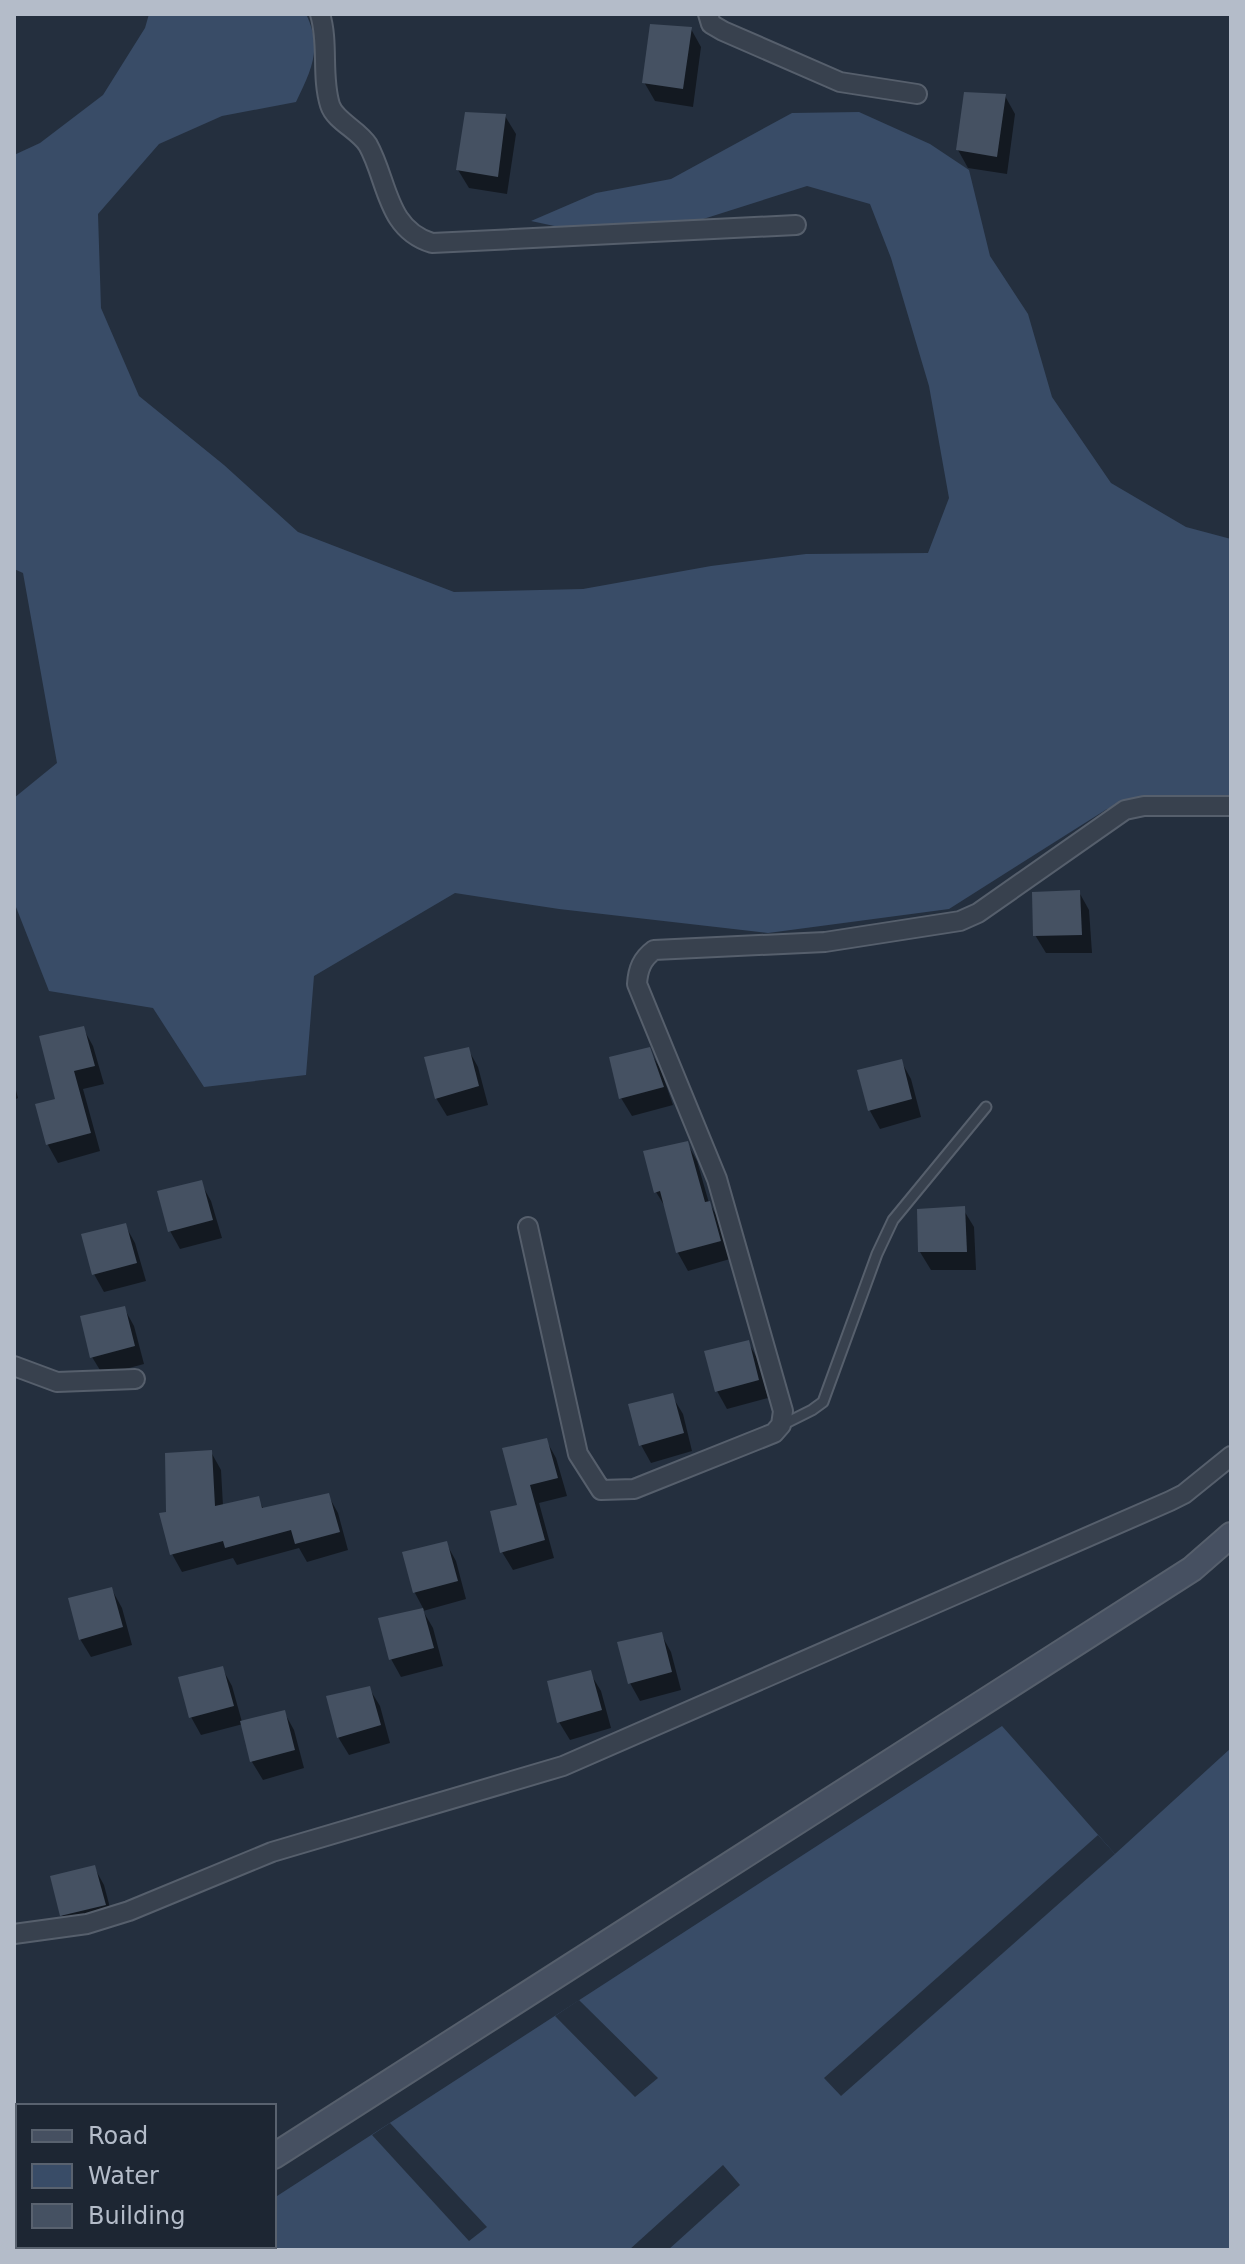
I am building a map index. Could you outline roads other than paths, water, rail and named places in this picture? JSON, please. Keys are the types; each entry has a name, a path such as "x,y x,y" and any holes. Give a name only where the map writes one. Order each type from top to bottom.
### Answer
{"street":[{"path":"320,14 331,110 367,144 403,228 418,239 432,243 796,225"},
{"path":"708,14 711,24 723,31 840,82 917,94"},
{"path":"528,1227 578,1454 601,1490 634,1489 774,1433 781,1425 783,1411 717,1179 637,984 638,971 645,957 654,950 825,942 960,921 978,913 1125,810 1144,806 1231,806"},
{"path":"14,1366 57,1382 135,1379"},
{"path":"14,1934 87,1924 129,1911 272,1852 563,1766 1170,1501 1184,1494 1231,1456"},
{"path":"276,2155 1192,1569 1231,1535"}],"lane":[{"path":"781,1425 823,1402 877,1254 893,1220 986,1107"}],"water":[{"path":"149,14 306,14 314,38 314,49 310,69 296,102 222,116 159,144 98,214 101,308 139,396 224,465 298,532 454,592 583,589 711,566 806,554 928,553 949,498 929,386 891,258 870,204 807,186 678,227 587,233 531,221 596,193 671,179 792,113 859,112 930,144 969,170 990,256 1028,314 1052,397 1111,483 1186,527 1231,539 1231,796 1107,809 949,909 768,933 559,909 455,893 314,976 306,1075 204,1087 153,1008 49,991 14,902 14,798 57,763 23,573 14,569 14,155 40,143 103,95 145,28"},
{"path":"1002,1726 1115,1854 1231,1748 1231,2250 209,2248 276,2248 276,2197"}]}
